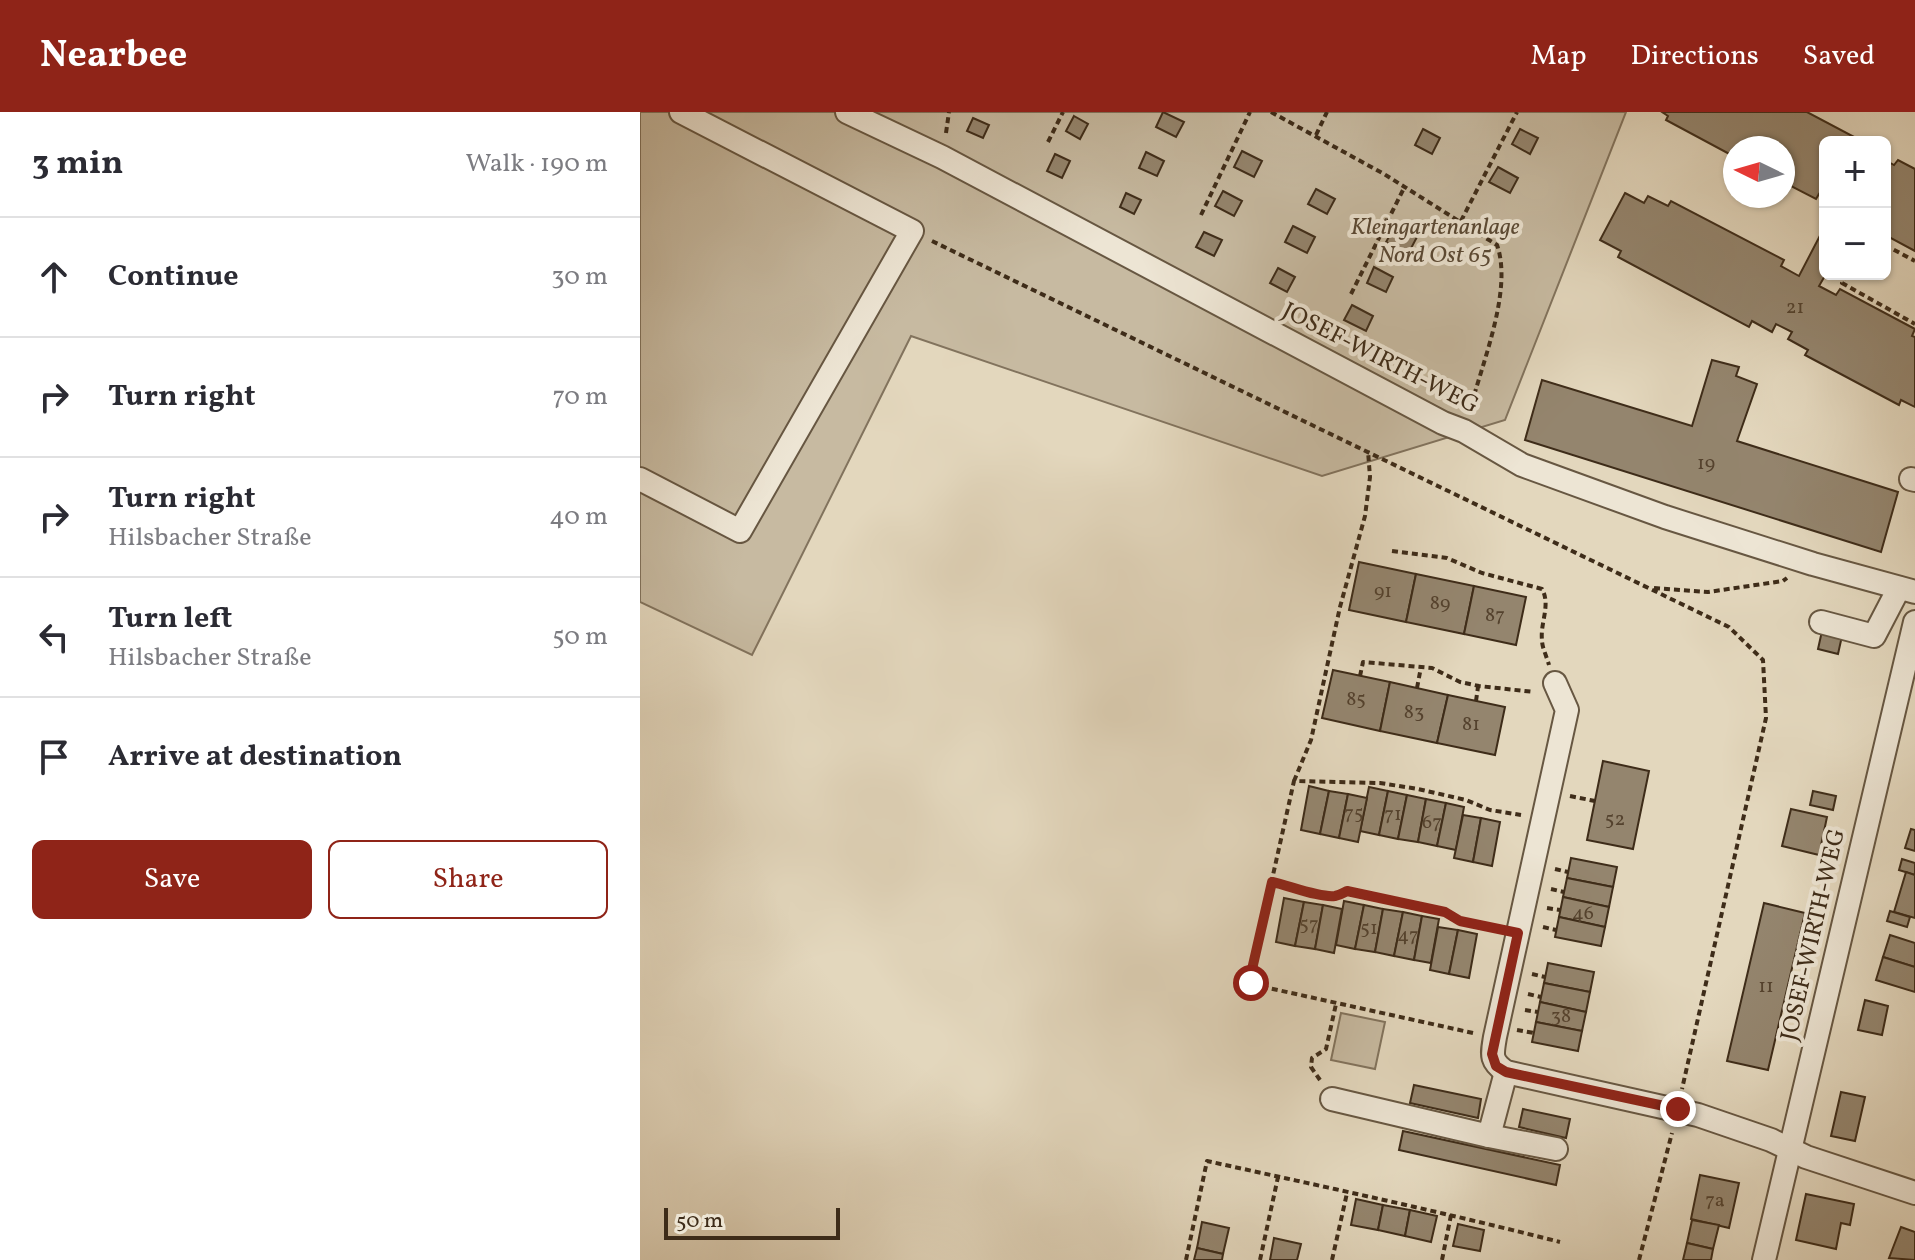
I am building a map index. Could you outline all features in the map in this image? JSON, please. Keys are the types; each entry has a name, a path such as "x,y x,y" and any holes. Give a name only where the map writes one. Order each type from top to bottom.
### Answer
{"street":[{"path":"640,479 740,531 912,231 681,112"},
{"name":"JOSEF-WIRTH-WEG","path":"847,112 942,157 1443,423 1464,431 1522,465 1665,517 1907,590"},
{"path":"1821,622 1874,636 1907,590"},
{"name":"JOSEF-WIRTH-WEG","path":"1764,1260 1915,622"},
{"path":"1557,689 1567,710 1543,819 1528,929 1492,1054 1496,1066 1506,1072 1678,1109 1771,1140 1806,1157 1915,1193"},
{"path":"1489,1136 1506,1072"},
{"path":"1332,1099 1556,1149"}],"path":[{"path":"1048,142 1063,112"},
{"path":"1201,215 1250,112"},
{"path":"1271,112 1405,186 1497,245 1503,273 1499,306 1464,431"},
{"path":"1315,136 1327,112"},
{"path":"1461,221 1517,112"},
{"path":"1351,294 1405,186"},
{"path":"912,231 1729,627 1763,660 1766,718 1678,1109 1639,1260"},
{"path":"1891,248 1915,261"},
{"path":"1844,280 1842,283 1915,324"},
{"path":"1368,451 1370,477 1365,516 1340,607 1311,740 1294,781 1250,978 1251,983 1271,989 1473,1033"},
{"path":"1360,676 1363,662 1432,668 1460,682 1479,686 1557,689 1541,639 1545,603 1542,589 1482,573 1447,558 1392,551"},
{"path":"1651,588 1708,592 1783,581 1813,564"},
{"path":"1417,688 1421,667"},
{"path":"1476,701 1479,686"},
{"path":"1294,781 1380,783 1466,800 1490,810 1543,819"},
{"path":"1565,795 1595,801"},
{"path":"1550,868 1568,872"},
{"path":"1272,882 1334,896 1347,891 1445,912 1460,921 1556,930"},
{"path":"1545,888 1564,892"},
{"path":"1541,906 1560,910"},
{"path":"1527,973 1545,977"},
{"path":"1523,993 1541,997"},
{"path":"1332,1099 1311,1067 1312,1058 1326,1049 1336,1004"},
{"path":"1520,1008 1538,1012"},
{"path":"1515,1029 1534,1033"},
{"path":"1186,1260 1207,1161 1452,1214 1560,1242"},
{"path":"1260,1260 1278,1177"},
{"path":"1332,1260 1347,1193"},
{"path":"1442,1260 1452,1214"}],"green space":[{"name":"Kleingartenanlage Nord Ost 65","path":"640,112 1626,112 1505,420 1322,476 911,336 752,655 640,602"},
{"path":"1341,1013 1385,1022 1375,1069 1331,1060"}],"building":[{"path":"1163,112 1184,122 1176,137 1156,127"},
{"path":"1662,112 1807,112 1852,136 1819,136 1819,194 1816,199 1795,188 1795,136 1723,136 1723,151 1666,120 1668,116"},
{"path":"1074,116 1088,124 1080,139 1066,131"},
{"path":"973,118 989,125 983,138 967,131"},
{"path":"1423,129 1440,138 1432,154 1415,145"},
{"path":"1520,129 1538,138 1530,154 1512,144"},
{"path":"1242,151 1262,161 1254,177 1234,167"},
{"path":"1146,152 1164,161 1157,176 1139,168"},
{"path":"1055,154 1070,161 1062,178 1047,171"},
{"path":"1898,160 1915,169 1915,251 1891,238 1891,163 1894,165"},
{"path":"1498,167 1518,178 1510,193 1489,182"},
{"path":"1316,189 1335,199 1327,214 1308,204"},
{"path":"1223,191 1242,201 1234,216 1215,206"},
{"path":"1126,193 1141,200 1134,214 1120,207"},
{"path":"1625,193 1644,203 1648,196 1668,206 1671,201 1784,260 1781,266 1799,276 1819,238 1819,280 1822,280 1819,286 1836,295 1840,289 1915,329 1912,336 1915,337 1915,407 1901,400 1899,405 1805,355 1808,350 1788,339 1792,332 1776,324 1772,332 1752,321 1749,327 1618,257 1621,251 1600,240"},
{"path":"1293,226 1315,237 1307,253 1285,242"},
{"path":"1395,226 1417,237 1408,254 1386,242"},
{"path":"1204,232 1222,240 1214,256 1196,247"},
{"path":"1374,267 1393,277 1386,292 1367,283"},
{"path":"1278,268 1295,277 1287,292 1270,283"},
{"path":"1352,305 1373,316 1366,331 1344,320"},
{"path":"1712,360 1739,367 1736,376 1757,384 1737,441 1898,492 1881,552 1525,440 1542,380 1692,426"},
{"path":"1359,562 1416,574 1406,622 1349,610"},
{"path":"1416,574 1474,586 1464,634 1406,622"},
{"path":"1474,586 1526,597 1516,645 1464,634"},
{"path":"1822,631 1842,636 1838,654 1818,649"},
{"path":"1333,670 1390,682 1380,731 1322,718"},
{"path":"1390,682 1448,695 1437,743 1380,731"},
{"path":"1448,695 1505,707 1495,755 1437,743"},
{"path":"1603,761 1649,771 1633,849 1587,840"},
{"path":"1309,786 1329,791 1320,834 1301,830"},
{"path":"1369,787 1388,791 1379,835 1360,831"},
{"path":"1329,791 1348,794 1339,838 1320,834"},
{"path":"1388,791 1407,795 1398,839 1379,835"},
{"path":"1813,791 1836,796 1833,810 1810,805"},
{"path":"1348,794 1367,798 1358,842 1339,838"},
{"path":"1407,795 1426,799 1418,842 1398,839"},
{"path":"1426,799 1446,803 1437,846 1418,842"},
{"path":"1446,803 1464,807 1456,850 1437,846"},
{"path":"1791,809 1827,817 1819,855 1782,846"},
{"path":"1463,815 1481,818 1473,862 1454,858"},
{"path":"1481,818 1500,822 1492,866 1473,862"},
{"path":"1911,829 1915,830 1915,851 1905,848"},
{"path":"1571,858 1617,867 1613,887 1567,878"},
{"path":"1902,859 1915,863 1915,875 1899,870"},
{"path":"1906,872 1915,875 1915,918 1894,912"},
{"path":"1567,878 1613,887 1609,907 1563,897"},
{"path":"1563,897 1609,907 1605,927 1559,917"},
{"path":"1284,898 1304,902 1295,946 1276,942"},
{"path":"1344,901 1364,905 1355,949 1336,945"},
{"path":"1304,902 1323,905 1315,949 1295,946"},
{"path":"1764,903 1805,913 1768,1070 1727,1061"},
{"path":"1323,905 1342,909 1334,953 1315,949"},
{"path":"1364,905 1383,909 1375,952 1355,949"},
{"path":"1383,909 1403,912 1394,956 1375,952"},
{"path":"1890,911 1910,917 1907,927 1887,921"},
{"path":"1403,912 1422,916 1414,960 1394,956"},
{"path":"1422,916 1439,919 1431,963 1414,960"},
{"path":"1559,917 1605,927 1601,946 1555,937"},
{"path":"1438,927 1458,930 1449,974 1430,970"},
{"path":"1458,930 1477,934 1469,978 1449,974"},
{"path":"1890,935 1915,943 1915,967 1883,957"},
{"path":"1883,957 1915,967 1915,992 1876,980"},
{"path":"1548,963 1594,972 1590,992 1544,983"},
{"path":"1544,983 1590,992 1586,1012 1540,1002"},
{"path":"1865,1000 1888,1006 1882,1035 1858,1030"},
{"path":"1540,1002 1586,1012 1582,1031 1536,1022"},
{"path":"1536,1022 1582,1031 1578,1051 1532,1042"},
{"path":"1414,1085 1481,1099 1478,1118 1410,1103"},
{"path":"1841,1092 1865,1097 1855,1141 1831,1136"},
{"path":"1523,1109 1570,1119 1566,1138 1519,1127"},
{"path":"1403,1131 1560,1165 1556,1185 1399,1150"},
{"path":"1700,1175 1739,1183 1729,1228 1691,1219"},
{"path":"1806,1194 1854,1204 1850,1225 1841,1223 1836,1249 1796,1240"},
{"path":"1356,1199 1383,1205 1378,1230 1351,1225"},
{"path":"1383,1205 1410,1210 1405,1236 1378,1230"},
{"path":"1410,1210 1437,1216 1431,1242 1405,1236"},
{"path":"1692,1220 1719,1225 1713,1249 1687,1243"},
{"path":"1202,1222 1229,1228 1223,1254 1197,1248"},
{"path":"1458,1224 1484,1230 1480,1251 1453,1246"},
{"path":"1901,1227 1915,1232 1915,1260 1889,1258"},
{"path":"1274,1238 1301,1244 1297,1260 1270,1260"},
{"path":"1687,1243 1713,1249 1711,1260 1683,1260"},
{"path":"1197,1248 1223,1254 1222,1260 1194,1260"}],"route":[{"path":"1251,983 1272,882 1334,896 1347,891 1445,912 1460,921 1518,933 1492,1054 1496,1066 1506,1072 1678,1109"}]}
